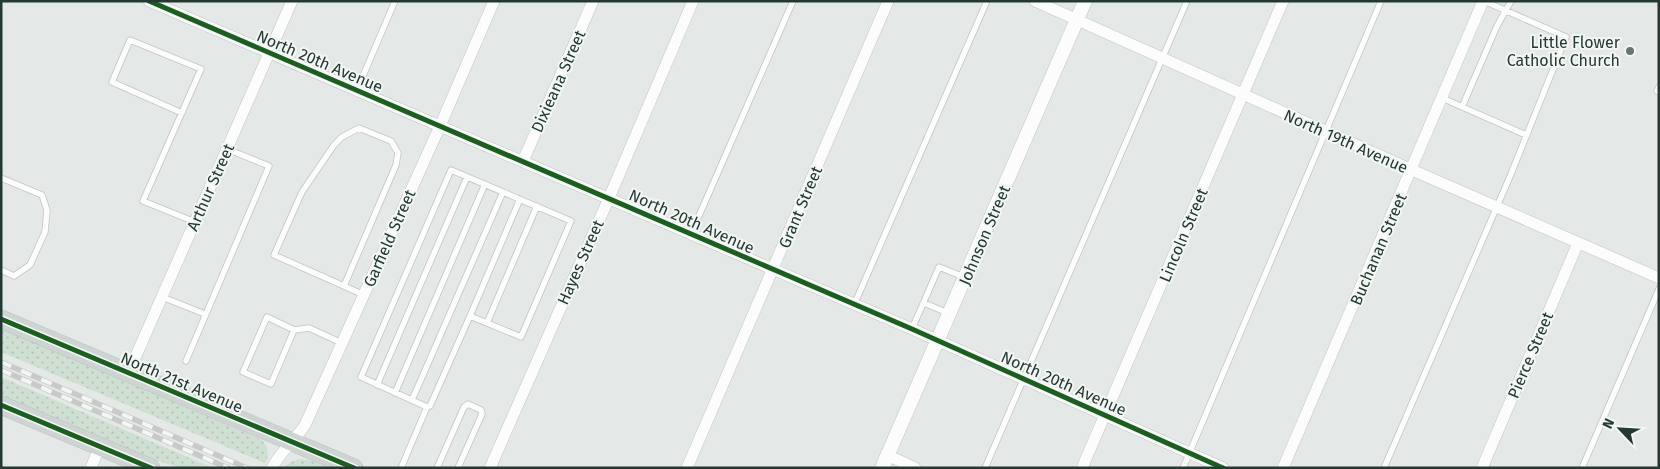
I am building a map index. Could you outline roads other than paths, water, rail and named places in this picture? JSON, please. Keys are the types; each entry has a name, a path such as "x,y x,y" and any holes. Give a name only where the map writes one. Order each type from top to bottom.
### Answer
{"main road":[{"name":"North 21st Avenue","path":"1,319 354,468"},
{"path":"1,405 151,468"}],"street":[{"name":"North 20th Avenue","path":"149,1 912,329 1223,468"},
{"name":"Arthur Street","path":"128,374 292,1"},
{"name":"Garfield Street","path":"272,468 276,460 293,442 305,425 440,126 494,1"},
{"name":"Dixieana Street","path":"523,161 593,1"},
{"name":"Hayes Street","path":"490,468 693,1"},
{"name":"Grant Street","path":"687,468 888,1"},
{"name":"North 19th Avenue","path":"1035,1 1412,170 1659,278"},
{"name":"Johnson Street","path":"885,462 1085,1"},
{"name":"Lincoln Street","path":"1082,468 1283,1"},
{"name":"Buchanan Street","path":"1283,468 1484,1"},
{"name":"Pierce Street","path":"1482,468 1578,243"},
{"path":"91,468 100,445"},
{"path":"885,462 915,468"}],"lane":[{"path":"357,90 395,1"},
{"path":"691,234 793,1"},
{"path":"854,305 987,1"},
{"path":"985,468 1187,1"},
{"path":"1183,468 1381,1"},
{"path":"1384,468 1496,207 1566,37 1484,1"},
{"path":"1462,107 1497,26 1512,1"},
{"path":"182,113 112,82 130,40 201,69 182,113 143,201 195,222"},
{"path":"1442,98 1526,135"},
{"path":"344,286 396,165 398,153 391,141 359,128 342,137 334,145 302,192 274,255 364,295"},
{"path":"186,360 269,166 227,149"},
{"path":"427,407 361,377 451,170 571,221 521,337 470,316"},
{"path":"377,385 467,177"},
{"path":"1,178 42,195 48,210 45,232 30,266 14,276 1,270"},
{"path":"395,393 485,184"},
{"path":"412,400 503,192"},
{"path":"401,468 427,407 430,406 470,316 520,199"},
{"path":"487,323 537,206"},
{"path":"912,329 939,267 966,278"},
{"path":"1582,468 1659,289"},
{"path":"162,297 206,314"},
{"path":"924,303 950,314"},
{"path":"294,330 271,384 243,372 267,317 294,330 309,328 342,343"},
{"path":"437,468 464,407 468,404 481,410 482,414 458,468"}],"railway":[{"path":"1,362 247,468"},
{"path":"1,370 228,468"}],"place":[{"name":"Little Flower Catholic Church","path":"1630,51"}]}
